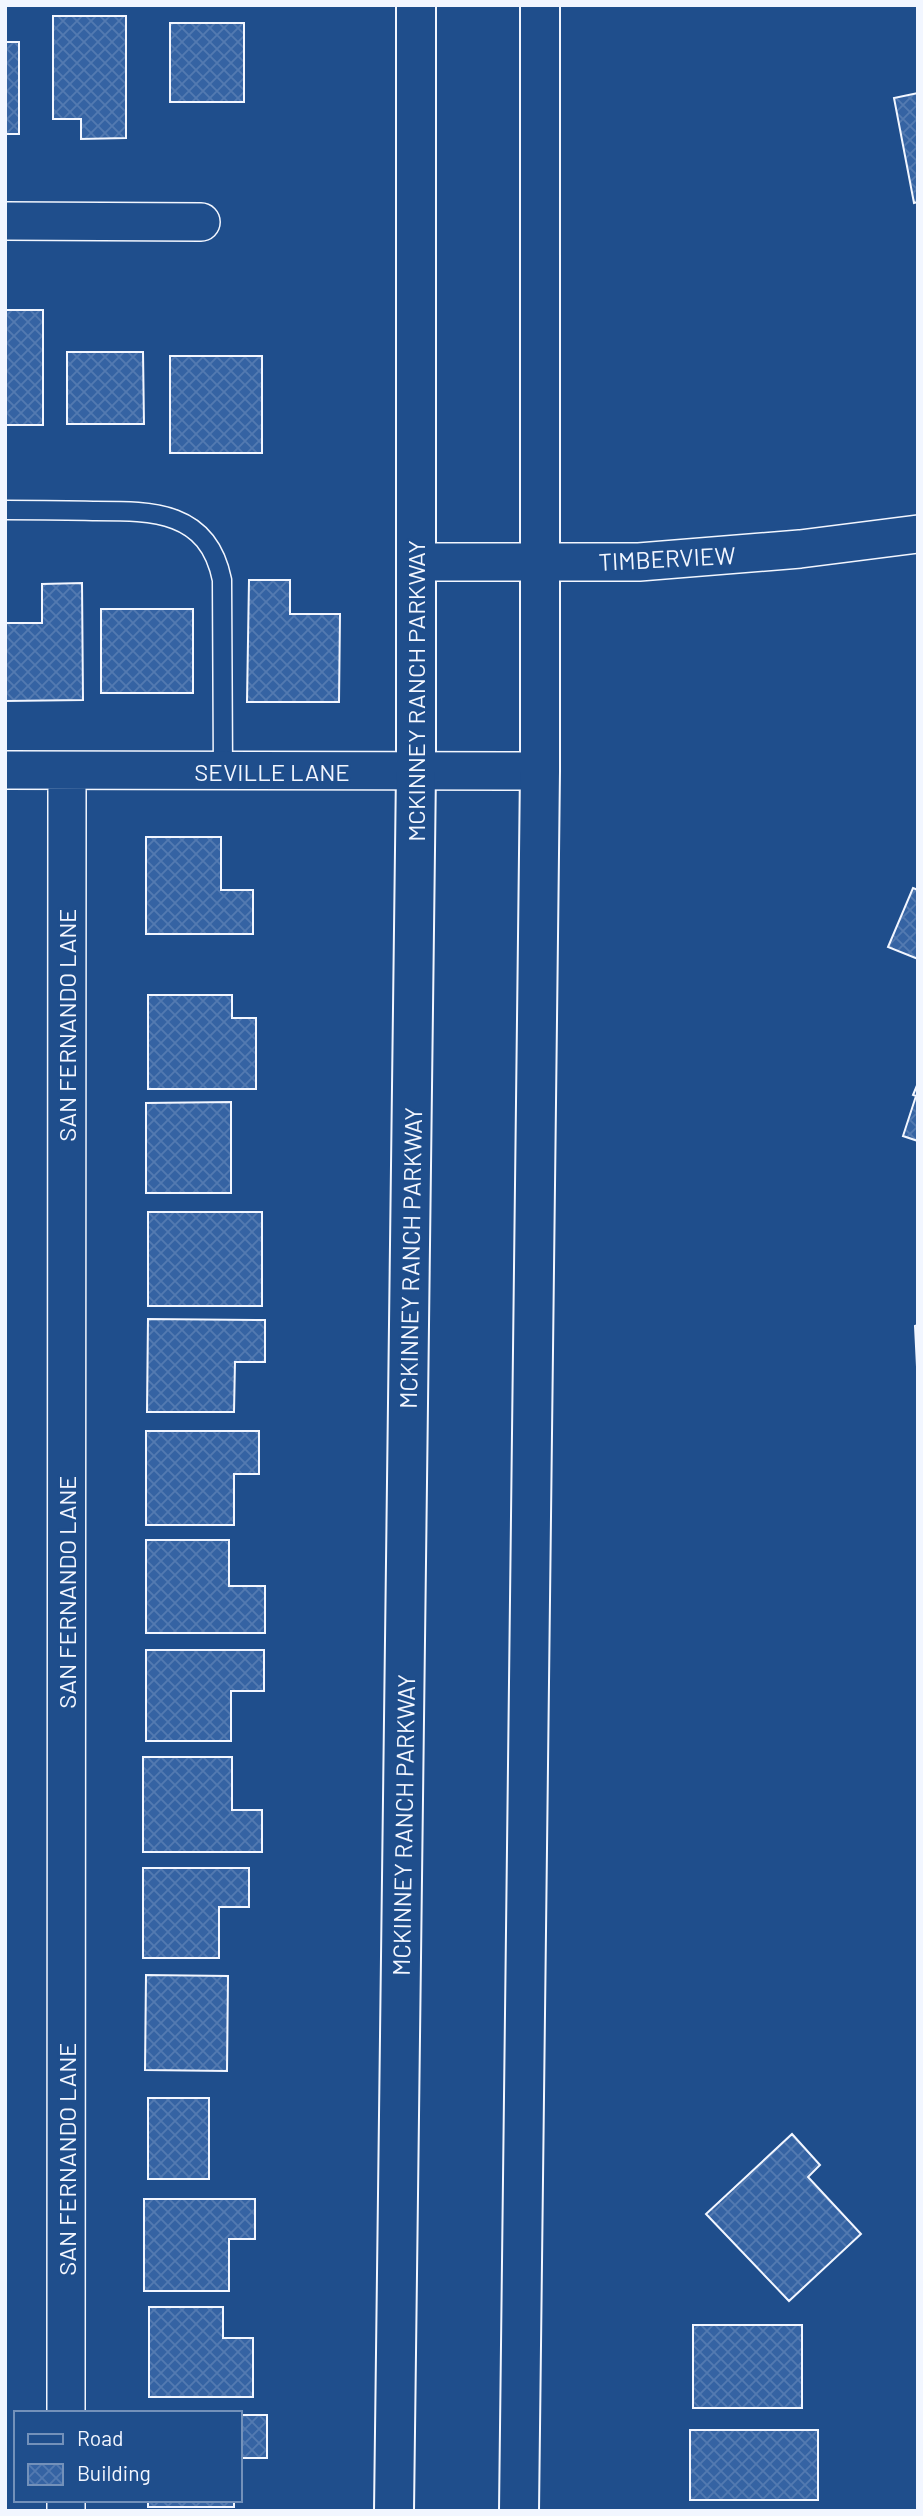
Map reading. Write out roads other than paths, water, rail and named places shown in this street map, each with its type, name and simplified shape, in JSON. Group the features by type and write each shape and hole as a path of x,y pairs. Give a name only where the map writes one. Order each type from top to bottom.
{"main road":[{"name":"MCKINNEY RANCH PARKWAY","path":"394,2511 416,771 416,5"},
{"path":"519,2511 540,771 540,5"}],"street":[{"path":"5,221 201,222"},
{"name":"TIMBERVIEW","path":"416,562 678,560 800,549 918,534"},
{"name":"SEVILLE LANE","path":"5,770 540,771"},
{"name":"SAN FERNANDO LANE","path":"66,2411 67,771"}],"lane":[{"path":"5,510 136,511 160,514 191,528 204,539 214,551 222,580 223,771"}]}
